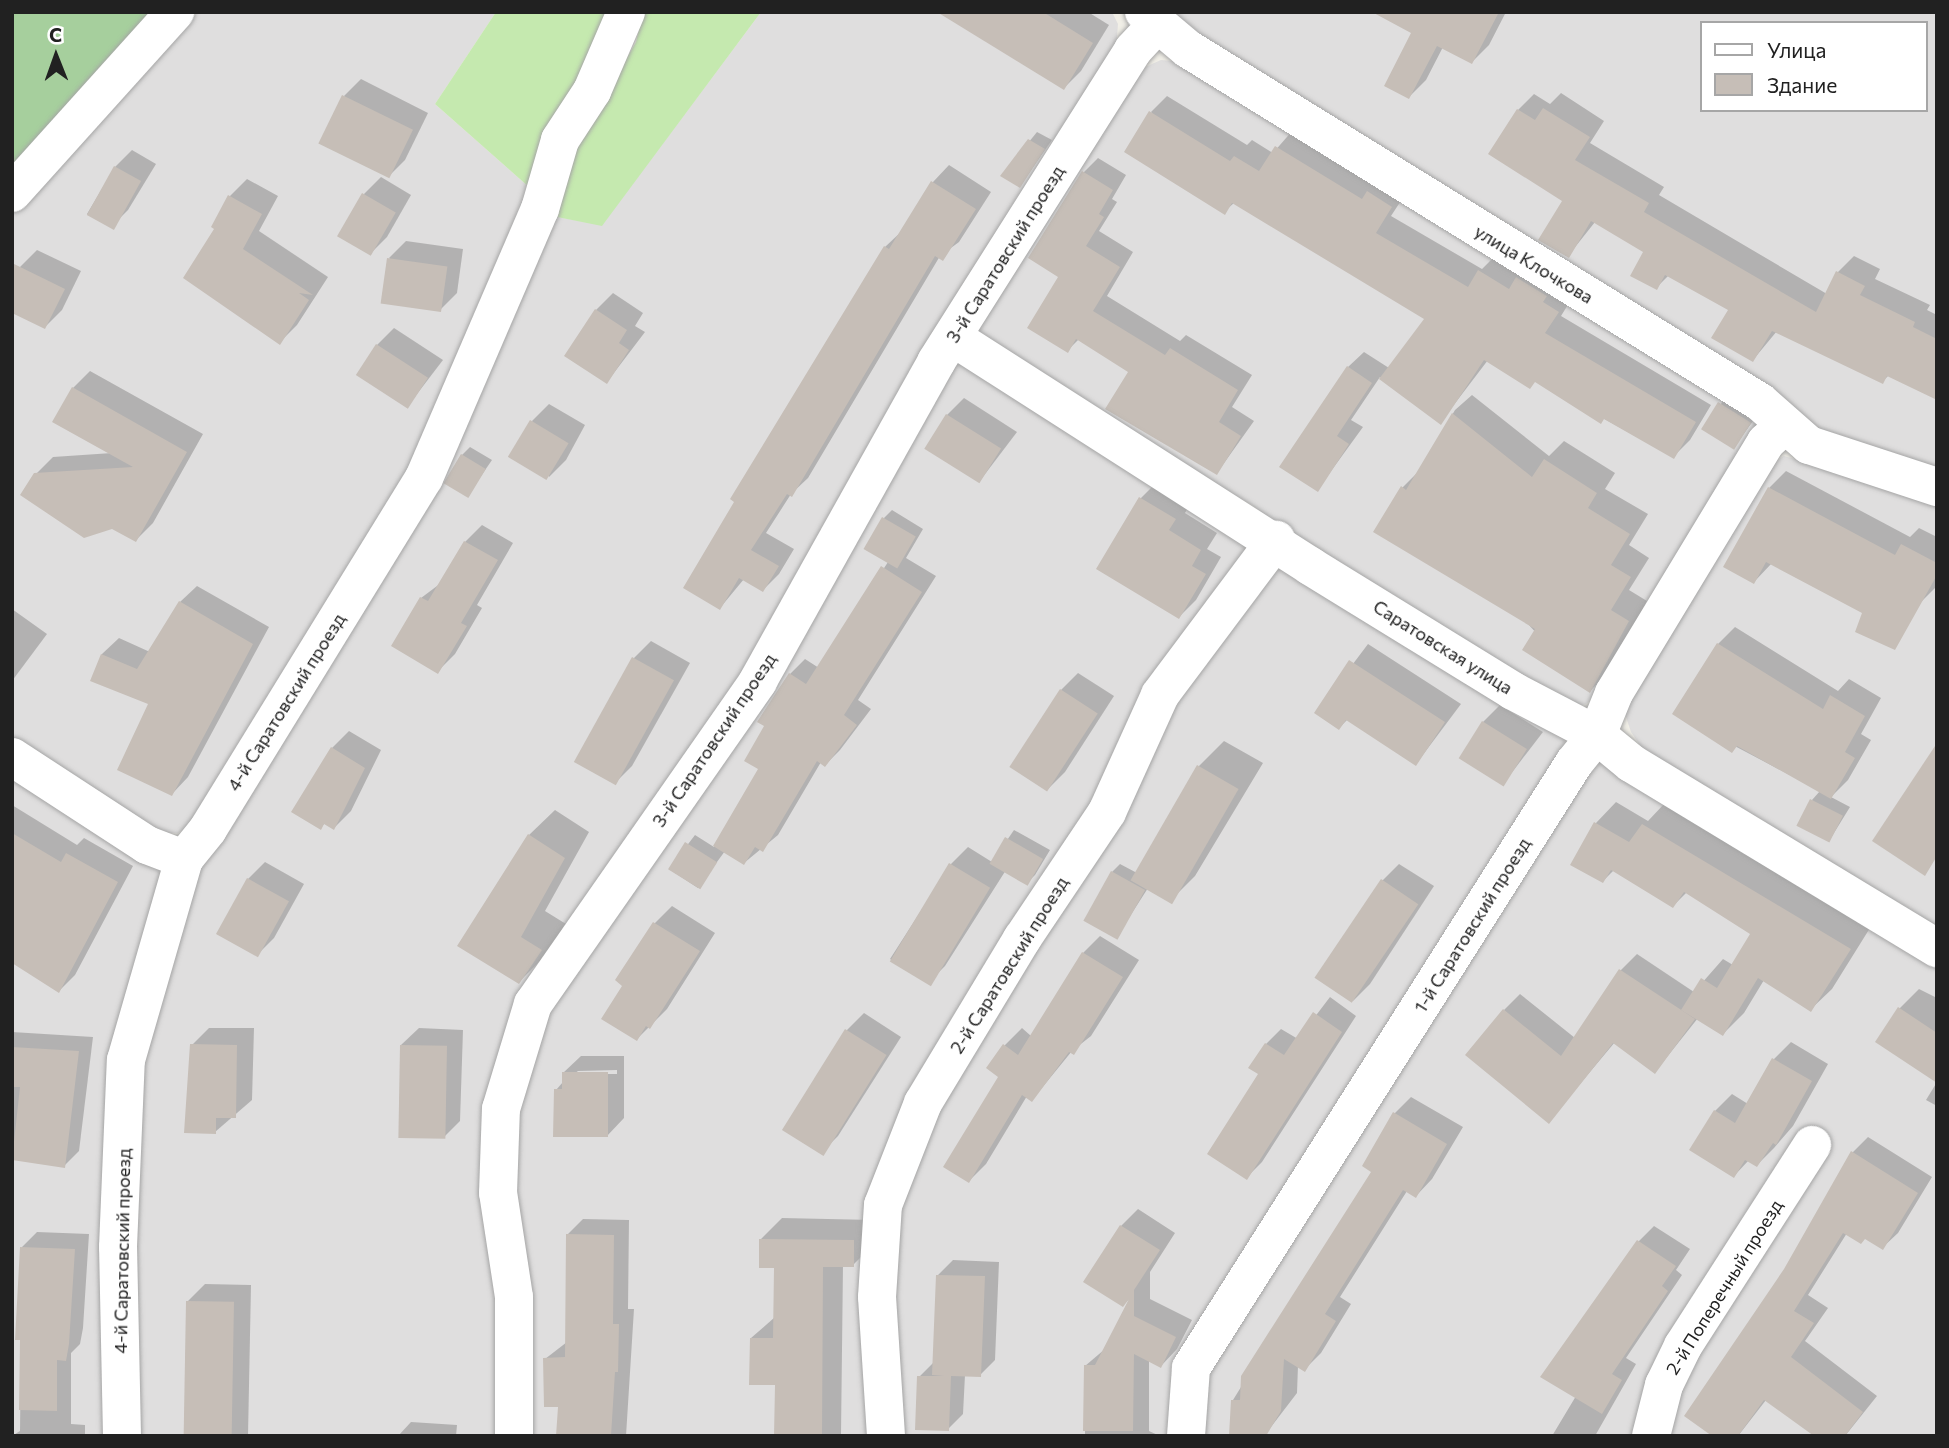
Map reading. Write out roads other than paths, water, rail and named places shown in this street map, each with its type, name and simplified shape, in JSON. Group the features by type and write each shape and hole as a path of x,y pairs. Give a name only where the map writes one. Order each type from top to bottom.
{"street":[{"path":"12,193 174,12"},
{"name":"4-й Саратовский проезд","path":"122,1436 118,1247 126,1060 184,859 208,830 424,478 540,209 560,140 592,91 626,12"},
{"name":"3-й Саратовский проезд","path":"514,1436 514,1297 498,1193 501,1109 533,1004 758,681 857,499 1150,19"},
{"name":"улица Клочкова","path":"1150,19 1188,50 1760,402 1809,445 1937,487"},
{"name":"Саратовская улица","path":"954,338 1513,691 1597,735 1631,763 1937,948"},
{"name":"1-й Саратовский проезд","path":"1186,1436 1191,1368 1574,763 1597,735 1614,693 1766,442 1785,425"},
{"name":"2-й Саратовский проезд","path":"886,1436 877,1297 883,1205 923,1103 1022,940 1107,812 1160,695 1276,540"},
{"path":"12,757 147,845 184,859"},
{"name":"2-й Поперечный проезд","path":"1651,1436 1664,1385 1683,1346 1812,1145"}]}
